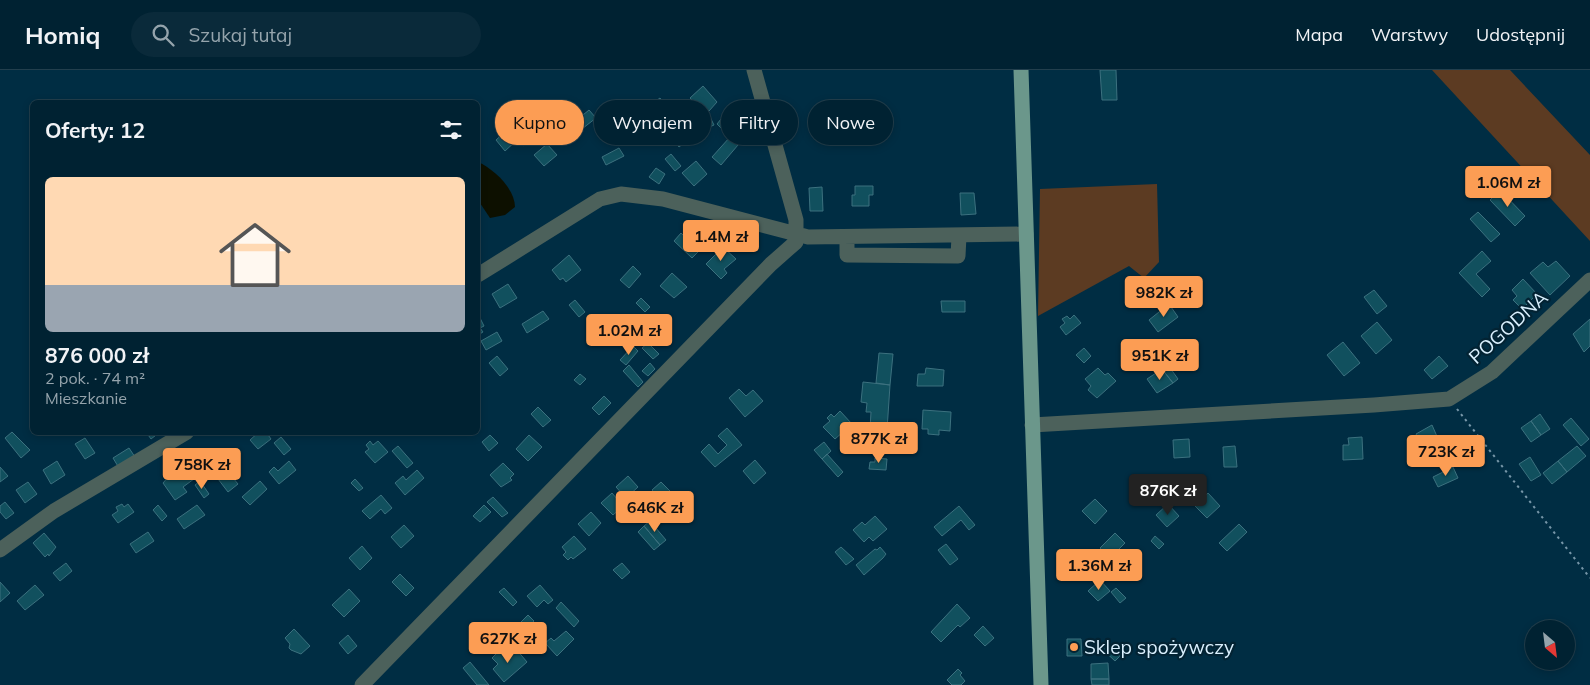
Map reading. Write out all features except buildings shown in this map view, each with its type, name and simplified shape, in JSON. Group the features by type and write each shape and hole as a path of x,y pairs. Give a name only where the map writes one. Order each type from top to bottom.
{"main road":[{"path":"1021,70 1041,685"}],"street":[{"path":"362,685 765,271 791,247 796,236 796,220 754,70"},
{"path":"480,274 600,199 621,194 663,199 796,236 847,238 1026,234"},
{"name":"POGODNA","path":"1449,399 1492,372 1590,280"},
{"path":"1032,425 1374,406 1449,399"},
{"path":"0,550 69,502 182,435"}],"path":[{"path":"1449,399 1590,578"}],"shaded area":[{"path":"1432,70 1510,70 1590,155 1590,241"},
{"path":"480,163 491,169 502,180 508,187 514,200 515,207 505,215 490,218 480,203"},
{"path":"1157,184 1159,262 1144,278 1129,266 1038,316 1040,189"}],"place":[{"name":"Sklep spożywczy","path":"1074,647"}]}
